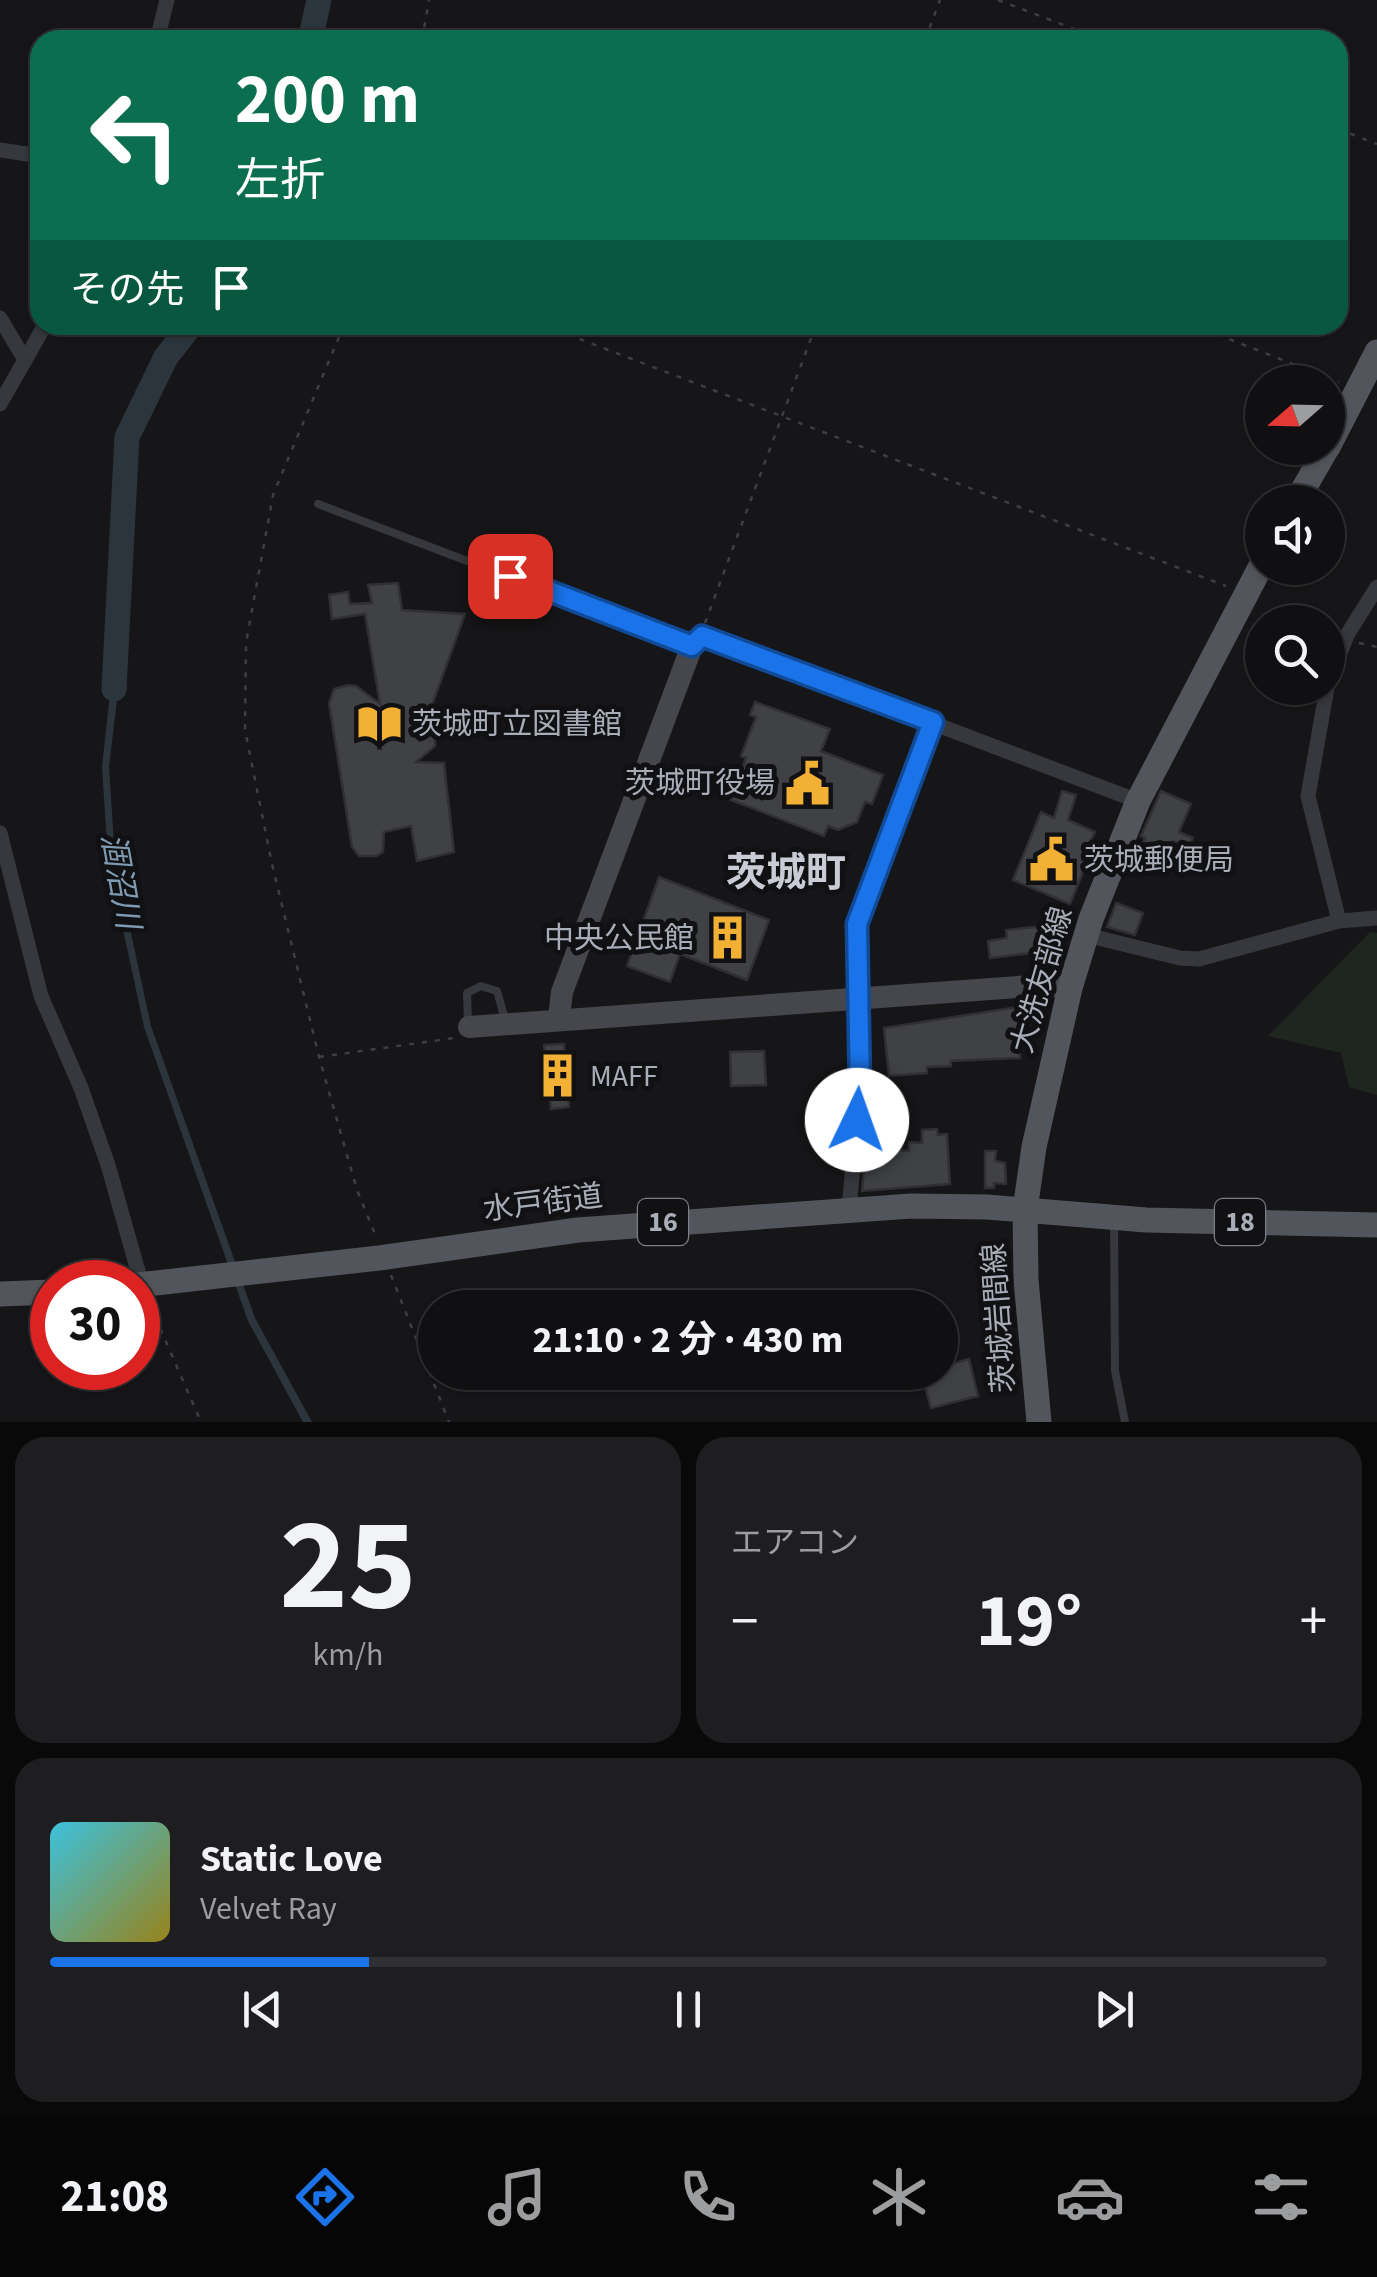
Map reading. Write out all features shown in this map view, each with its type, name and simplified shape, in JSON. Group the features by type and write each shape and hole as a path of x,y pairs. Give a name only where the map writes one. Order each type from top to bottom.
{"main road":[{"path":"1345,416 1377,352"},
{"name":"大洗友部線","path":"1025,1210 1034,1147 1086,934 1138,801 1251,585"},
{"name":"水戸街道","path":"160,1283 382,1258 578,1230 935,1205 1114,1218 1377,1225"},
{"name":"茨城岩間線","path":"1025,1210 1026,1280 1038,1422"},
{"path":"0,1294 30,1293"}],"street":[{"path":"160,30 168,0"},
{"path":"0,150 30,154"},
{"path":"0,318 25,360"},
{"path":"0,404 39,335"},
{"path":"1345,640 1377,586"},
{"path":"559,1018 562,992 697,641 933,722 1138,801"},
{"path":"1324,705 1308,796 1339,921"},
{"path":"0,833 2,858 41,996 94,1124 139,1260"},
{"path":"1086,934 1199,959 1339,921 1377,918"},
{"path":"468,1027 1045,985 1070,988"},
{"path":"849,1210 860,1090 858,999"}],"lane":[{"path":"318,504 697,641"},
{"path":"858,999 857,924 933,722"},
{"path":"468,1027 468,993 481,986 497,991 506,1023"},
{"path":"1114,1218 1115,1371 1125,1422"}],"path":[{"path":"424,30 429,0"},
{"path":"929,30 940,0"},
{"path":"998,0 1077,30"},
{"path":"1348,133 1377,144"},
{"path":"340,335 273,495 246,644 245,730 272,864 319,1057 357,1190 449,1422"},
{"path":"568,335 1246,594"},
{"path":"697,641 812,335"},
{"path":"1218,335 1359,392"},
{"path":"1345,640 1377,647"},
{"path":"319,1057 455,1038 453,1028 468,1027"},
{"path":"160,1317 202,1422"}],"shaded area":[{"path":"114,656 122,657 109,767 115,859 151,1026 255,1318 312,1422 303,1422 248,1321 144,1027 108,859 102,767"},
{"path":"1370,932 1377,933 1377,1095 1349,1087 1341,1053 1268,1036"}],"building":[{"name":"茨城町立図書館","path":"398,583 402,610 465,614 427,719 435,746 416,762 444,763 454,852 417,861 411,826 384,832 383,852 376,856 359,856 352,847 329,703 334,689 348,685 356,686 380,704 365,614 332,619 329,595 348,592 350,604 372,603 368,585"},
{"name":"茨城町役場","path":"755,702 830,729 821,751 883,775 872,804 865,802 857,822 838,830 828,826 824,836 731,800 746,758 741,756 756,717 750,715"},
{"path":"1062,791 1076,795 1068,820 1095,832 1082,860 1087,862 1070,904 1013,880 1041,812 1054,818"},
{"path":"1161,791 1191,804 1179,832 1193,838 1188,849 1173,841 1162,866 1138,854 1145,838 1141,836"},
{"path":"659,877 769,920 747,980 680,954 670,982 627,966"},
{"path":"1116,903 1143,913 1135,935 1107,927"},
{"path":"1043,926 1046,951 990,958 988,941 1007,938 1006,930"},
{"path":"1018,1007 1020,1058 951,1061 951,1066 927,1067 927,1073 889,1076 884,1028"},
{"name":"MAFF","path":"564,1044 569,1107 551,1109 544,1045"},
{"path":"764,1051 766,1085 731,1086 730,1052"},
{"path":"937,1129 938,1135 947,1134 950,1184 862,1191 866,1148 909,1151 909,1142 922,1143 922,1130"},
{"path":"985,1151 996,1151 995,1161 1005,1163 1006,1184 994,1183 994,1188 985,1188"},
{"path":"969,1359 978,1396 931,1408 926,1390 958,1390 958,1362"}],"waterway":[{"name":"涸沼川","path":"312,30 319,0"},
{"name":"涸沼川","path":"114,689 127,437 166,357 183,335"}],"place":[{"name":"茨城町立図書館","path":"379,724"},
{"name":"茨城町役場","path":"808,783"},
{"name":"茨城郵便局","path":"1051,860"},
{"name":"中央公民館","path":"727,938"},
{"name":"MAFF","path":"557,1076"}],"district":[{"name":"茨城町","path":"786,873"}],"route":[{"path":"510,576 692,646 702,636 933,722 857,924 857,1120"}]}
